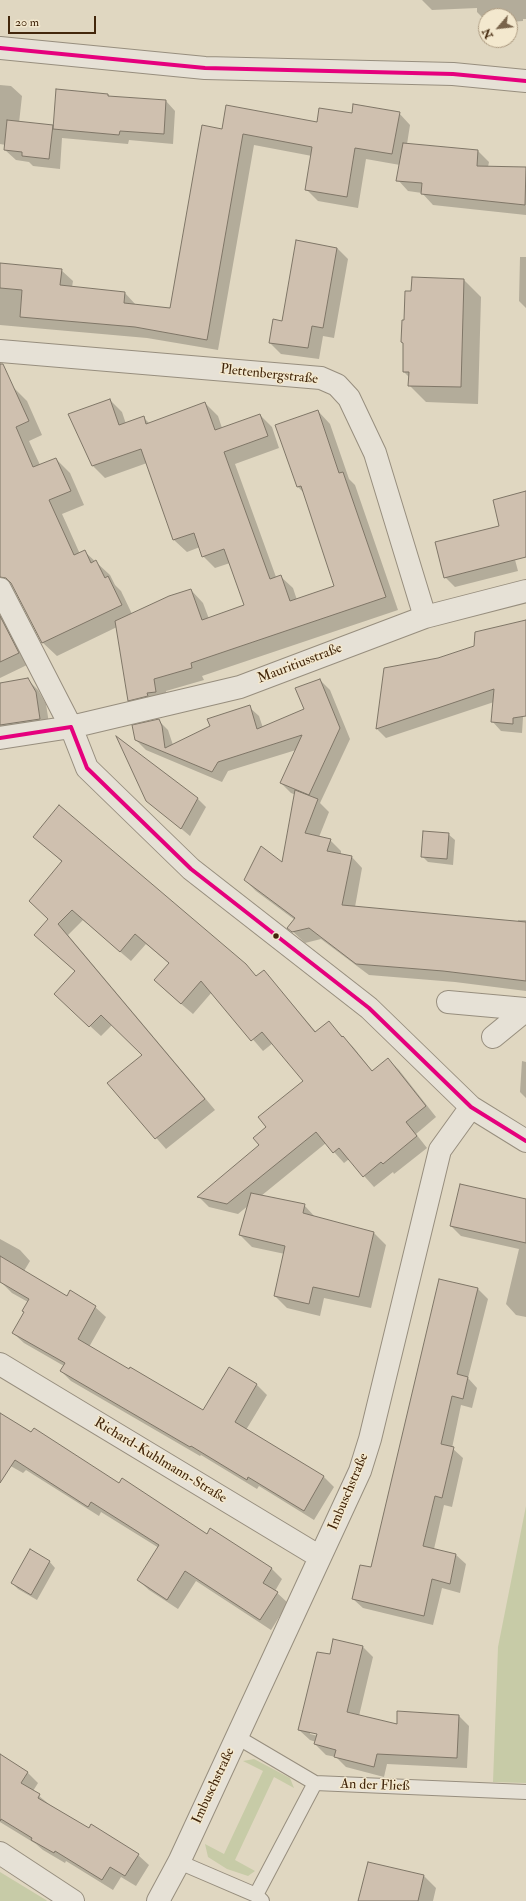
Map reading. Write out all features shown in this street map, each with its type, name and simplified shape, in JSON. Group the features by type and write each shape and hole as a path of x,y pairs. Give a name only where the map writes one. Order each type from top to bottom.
{"street":[{"path":"0,48 205,68 453,74 526,81"},
{"name":"Plettenbergstraße","path":"0,351 321,378 337,385 349,398 375,454 425,617"},
{"path":"0,589 71,727 87,768 191,870 369,1008 471,1107 526,1141"},
{"name":"Mauritiusstraße","path":"0,738 71,727 240,687 425,617 526,591"},
{"path":"448,1002 526,1009"},
{"path":"493,1037 526,1009"},
{"name":"Imbuschstraße","path":"158,1901 179,1862 360,1472 370,1439 440,1150 471,1107"},
{"name":"Richard-Kuhlmann-Straße","path":"0,1364 320,1557"},
{"path":"0,1853 73,1901"}],"lane":[{"name":"An der Fließ","path":"237,1736 315,1783 526,1792"},
{"path":"179,1862 259,1898 315,1783"}],"green space":[{"path":"526,1506 526,1783 493,1782 498,1647"},
{"path":"254,1759 290,1778 294,1788 274,1777 235,1860 255,1871 248,1876 227,1869 208,1857 205,1844 224,1854 263,1771 243,1761"},
{"path":"0,1872 46,1900 47,1901 0,1901"}],"building":[{"path":"56,89 108,94 108,96 166,100 164,134 120,131 119,135 53,129"},
{"path":"353,104 400,112 392,154 355,148 347,197 305,190 312,147 243,134 207,340 135,327 20,317 22,290 0,288 0,263 62,269 60,285 125,292 124,303 170,308 202,125 222,129 226,105 317,122 319,108 352,113"},
{"path":"7,120 53,125 49,159 22,156 22,152 4,150"},
{"path":"403,143 478,150 477,166 526,167 525,205 421,194 422,183 396,181"},
{"path":"296,240 337,248 323,328 312,326 308,348 269,343 273,319 282,321"},
{"path":"412,277 464,279 461,387 408,386 409,372 403,372 403,343 401,342 402,320 404,320 405,291 411,291"},
{"path":"0,364 3,364 29,421 16,427 33,467 56,458 71,491 49,500 74,555 85,550 91,563 96,560 105,578 108,576 122,605 42,643 11,583 6,578 0,577"},
{"path":"110,399 119,425 144,416 146,424 205,402 215,430 260,414 268,436 224,452 270,579 281,575 290,601 334,586 301,486 297,487 275,425 318,410 339,473 343,472 386,597 191,663 192,668 154,679 156,692 147,693 148,696 128,701 115,621 169,596 191,589 202,620 244,605 224,549 202,557 194,533 173,540 141,449 92,466 68,414"},
{"path":"526,491 526,557 444,578 435,542 499,526 493,500"},
{"path":"0,616 19,653 0,662"},
{"path":"526,620 526,716 513,718 513,724 491,722 494,689 376,729 384,668 438,658 474,646 475,632"},
{"path":"28,678 36,692 40,719 0,725 0,683"},
{"path":"320,679 340,728 309,795 280,783 302,735 218,762 212,772 135,740 132,725 159,719 162,726 165,748 210,726 207,719 250,705 257,729 304,709 295,688"},
{"path":"116,736 198,798 181,829 146,801"},
{"path":"295,790 318,799 305,833 331,839 327,851 352,856 342,905 526,922 526,981 443,971 356,964 309,928 292,932 287,928 295,918 244,880 261,846 282,862"},
{"path":"59,805 246,964 256,976 264,970 315,1032 329,1021 372,1071 388,1058 426,1106 406,1122 417,1136 383,1164 381,1162 363,1177 339,1148 333,1153 316,1132 227,1204 197,1197 259,1145 253,1138 266,1127 258,1117 303,1081 262,1032 251,1041 201,981 181,1004 154,980 169,963 135,934 120,952 72,910 58,924 205,1099 155,1139 107,1083 142,1055 101,1015 89,1027 54,994 75,971 34,935 48,919 29,901 62,861 33,837"},
{"path":"423,831 449,833 447,859 421,857"},
{"path":"460,1184 526,1199 526,1243 450,1226"},
{"path":"251,1193 305,1204 303,1213 374,1232 359,1297 313,1287 309,1304 274,1296 285,1246 239,1235"},
{"path":"0,1256 67,1296 70,1290 96,1306 78,1339 129,1369 130,1367 203,1410 229,1367 257,1384 235,1422 324,1476 304,1511 248,1477 247,1480 60,1371 65,1363 12,1333 24,1312 22,1311 29,1299 0,1282"},
{"path":"439,1279 478,1288 457,1374 468,1377 463,1399 452,1396 441,1444 454,1447 442,1498 435,1496 423,1546 456,1554 450,1584 432,1579 424,1616 352,1599 360,1565 371,1567"},
{"path":"0,1413 31,1432 34,1428 119,1483 122,1478 207,1534 210,1528 272,1568 263,1583 278,1592 260,1620 185,1571 167,1600 137,1580 159,1545 91,1502 88,1507 15,1460 0,1483"},
{"path":"30,1549 50,1561 31,1595 11,1583"},
{"path":"333,1639 363,1646 347,1712 397,1724 397,1711 459,1715 457,1758 377,1754 374,1767 334,1757 336,1750 314,1744 317,1734 298,1730 317,1652 330,1654"},
{"path":"0,1754 28,1772 21,1783 40,1794 38,1798 89,1828 91,1824 139,1854 125,1876 110,1867 102,1880 55,1851 54,1853 31,1840 32,1838 1,1819 0,1821"},
{"path":"368,1862 424,1875 418,1901 358,1901"}],"transit line":[{"path":"0,48 205,68 453,74 526,81"},
{"path":"71,727 87,768 191,869 369,1008 471,1107 526,1141"},
{"path":"0,738 71,727"}]}
